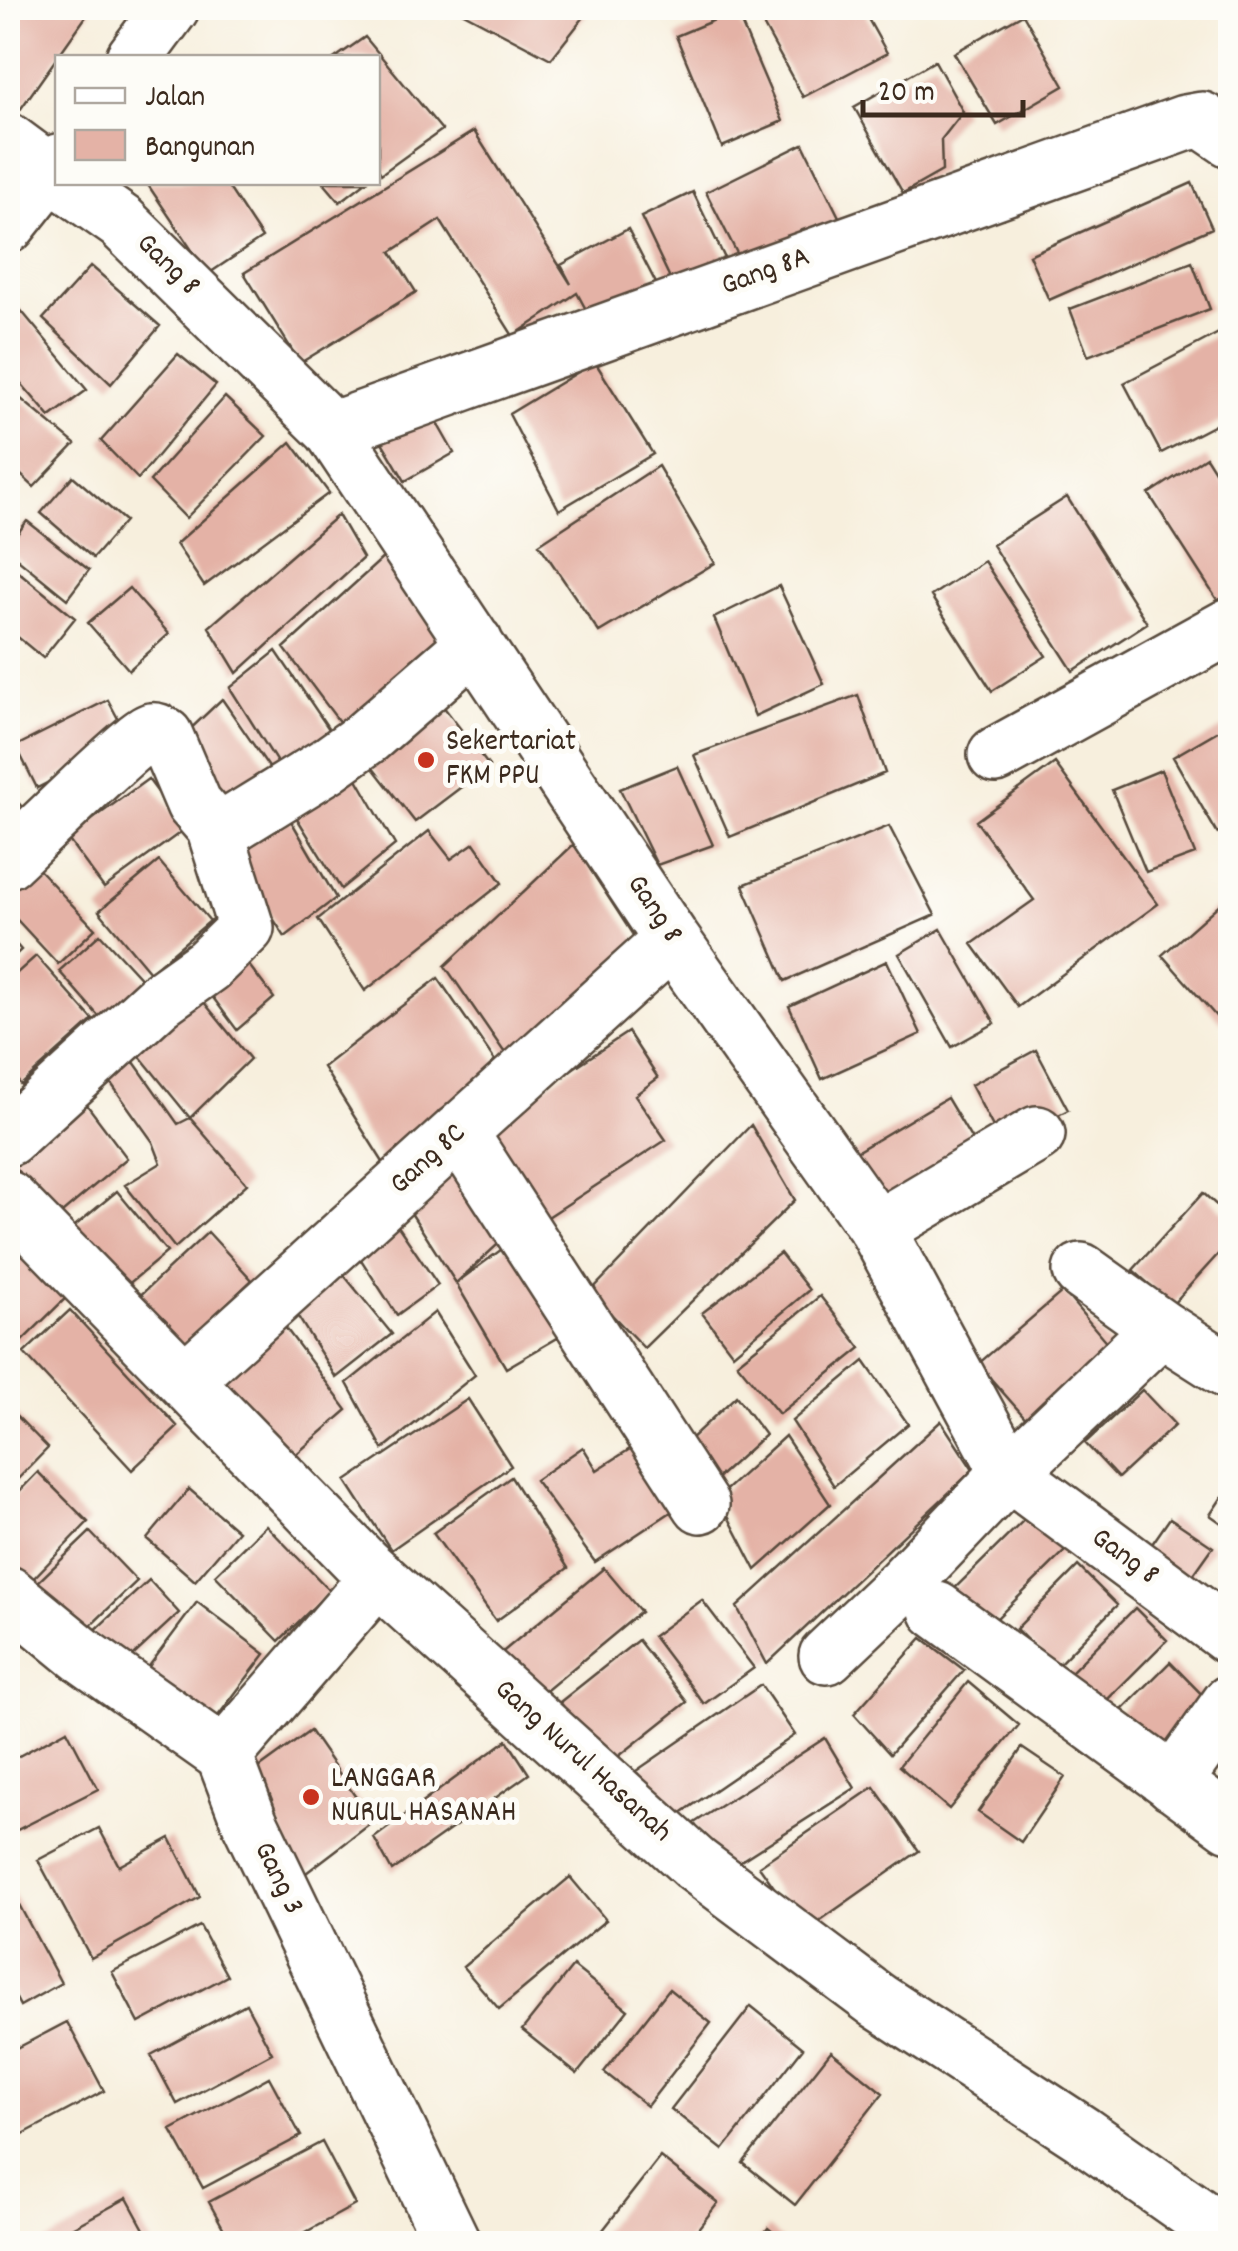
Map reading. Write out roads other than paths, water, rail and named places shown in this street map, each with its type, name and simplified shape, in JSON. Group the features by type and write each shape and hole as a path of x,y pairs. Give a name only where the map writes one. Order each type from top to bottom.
{"street":[{"path":"136,55 171,8"},
{"name":"Gang 8A","path":"332,430 1185,123 1216,129"},
{"path":"8,225 47,167"},
{"name":"Gang 8","path":"71,185 121,222 332,430 672,940 877,1229 1009,1473 1230,1636"},
{"path":"996,755 1230,626"},
{"path":"214,827 230,825 328,765 367,737 474,643"},
{"path":"8,860 117,757 154,730 165,736 194,804 214,827 246,928 208,965 159,1000 8,1138"},
{"name":"Gang 8C","path":"185,1380 672,940"},
{"path":"459,1132 700,1505"},
{"path":"877,1229 1037,1134"},
{"name":"Gang Nurul Hasanah","path":"8,1199 378,1577 695,1864 878,2001 1082,2134 1230,2238"},
{"path":"1081,1271 1230,1372"},
{"path":"827,1656 903,1584 1009,1473 1161,1328"},
{"path":"8,1594 81,1654 224,1755 378,1577"},
{"path":"937,1610 1230,1824"},
{"path":"1173,1784 1230,1704"},
{"name":"Gang 3","path":"224,1755 250,1823 453,2244"}],"place":[{"name":"Sekertariat FKM PPU","path":"426,760"},
{"name":"LANGGAR NURUL HASANAH","path":"311,1797"}]}
